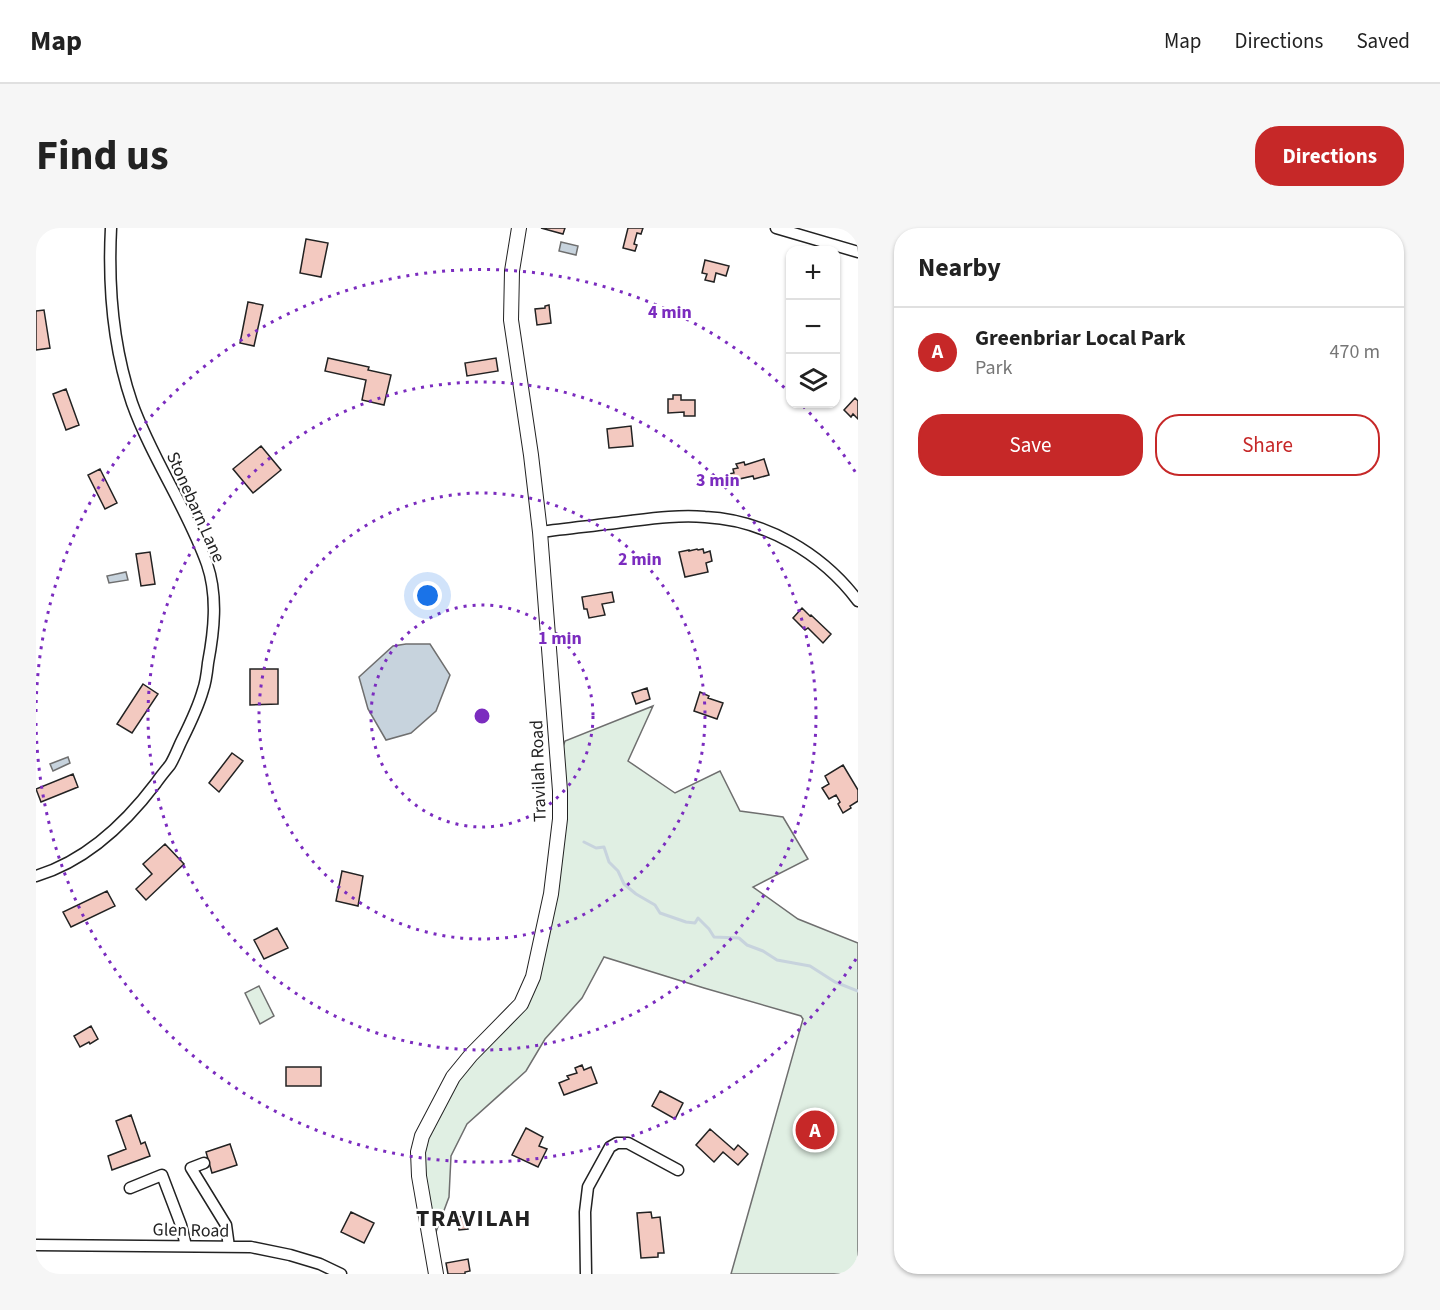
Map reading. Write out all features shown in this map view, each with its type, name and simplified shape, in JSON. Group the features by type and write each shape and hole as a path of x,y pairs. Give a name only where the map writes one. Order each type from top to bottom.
{"main road":[{"name":"Travilah Road","path":"436,1274 419,1176 418,1152 422,1136 453,1077 471,1055 521,1004 533,977 551,894 560,819 560,791 540,532 512,320 512,271 519,228"}],"street":[{"name":"Stonebarn Lane","path":"36,876 70,862 98,845 138,807 171,763 195,713 204,687 213,633 212,587 207,565 143,431 121,365 115,336 109,262 111,228"},
{"path":"776,228 858,252"},
{"path":"540,532 683,516 728,519 783,538 809,554 842,581 858,601"},
{"path":"586,1274 585,1212 588,1187 610,1147 617,1143 628,1143 678,1170"},
{"path":"204,1163 191,1168 226,1225 229,1247"},
{"path":"130,1188 162,1175 182,1225 186,1246"},
{"name":"Glen Road","path":"36,1245 251,1247 320,1264 341,1274"}],"green space":[{"path":"653,706 628,761 675,793 720,771 740,811 783,817 808,859 753,887 798,919 858,943 858,1274 731,1274 803,1019 801,1016 604,957 582,998 545,1039 526,1071 467,1124 451,1156 449,1197 430,1248 418,1152 453,1077 521,1004 551,894 558,761 565,741"},
{"path":"259,986 274,1016 260,1024 245,993"}],"shaded area":[{"path":"561,242 578,246 576,255 559,251"},
{"path":"126,572 128,580 109,583 107,576"},
{"path":"430,644 450,675 436,711 411,733 386,740 368,709 359,677 393,646"},
{"path":"68,757 70,763 53,771 50,764"}],"building":[{"path":"541,228 565,228 563,234"},
{"path":"628,228 643,228 641,234 637,233 635,251 623,248"},
{"path":"306,239 328,243 321,277 300,273"},
{"path":"705,260 729,266 726,276 716,273 714,282 705,280 707,274 702,273"},
{"path":"248,302 263,305 254,346 240,343"},
{"path":"549,305 551,323 537,325 535,309"},
{"path":"44,310 50,348 36,350 36,311"},
{"path":"328,358 369,367 368,370 391,375 384,405 362,400 366,380 325,371"},
{"path":"496,358 498,371 467,376 465,363"},
{"path":"66,389 79,425 66,430 53,394"},
{"path":"673,395 681,395 681,400 695,400 695,416 684,416 684,412 668,413 668,399 673,399"},
{"path":"855,398 858,401 858,419 853,414 851,417 844,410"},
{"path":"631,426 633,446 609,448 607,429"},
{"path":"261,446 281,470 253,493 233,469"},
{"path":"764,459 769,475 730,481 728,474 734,473 733,469 738,468 736,464 744,462 745,465"},
{"path":"100,469 117,503 105,509 88,475"},
{"path":"703,549 704,553 710,551 712,561 706,563 708,572 685,577 679,552"},
{"path":"150,552 155,584 141,586 136,554"},
{"path":"612,592 614,602 602,604 605,615 589,618 587,609 584,609 582,597"},
{"path":"802,608 831,634 823,643 808,628 805,630 793,618"},
{"path":"250,669 278,669 278,704 250,705"},
{"path":"143,684 158,694 132,733 117,724"},
{"path":"647,688 650,699 636,704 632,693"},
{"path":"700,692 709,696 708,698 723,703 717,719 694,711"},
{"path":"232,753 243,761 219,792 209,783"},
{"path":"843,765 858,790 858,801 843,813 836,795 829,799 822,788 829,784 825,776"},
{"path":"73,774 78,787 41,802 36,789"},
{"path":"165,844 184,864 146,900 136,889 152,874 143,864"},
{"path":"342,871 363,876 358,906 336,901"},
{"path":"107,891 115,906 71,927 63,912"},
{"path":"277,928 288,948 264,959 254,940"},
{"path":"91,1026 98,1039 80,1047 74,1036"},
{"path":"582,1065 584,1070 591,1067 597,1083 564,1095 559,1083 569,1079 567,1076 577,1073 575,1068"},
{"path":"286,1067 321,1067 321,1086 286,1086"},
{"path":"660,1091 683,1103 675,1119 652,1106"},
{"path":"131,1115 141,1144 145,1142 150,1156 112,1170 108,1156 126,1149 116,1121"},
{"path":"526,1128 543,1137 539,1146 547,1149 538,1167 512,1155"},
{"path":"710,1129 734,1150 738,1145 748,1154 738,1165 723,1152 714,1162 696,1145"},
{"path":"230,1144 237,1165 212,1173 206,1152"},
{"path":"351,1212 374,1223 364,1243 341,1232"},
{"path":"651,1212 652,1218 660,1217 664,1253 658,1253 658,1257 641,1258 637,1213"},
{"path":"466,1216 468,1229 459,1230 457,1217"},
{"path":"468,1259 470,1271 465,1274 448,1274 446,1263"}],"waterway":[{"path":"584,842 596,848 604,847 609,862 618,871 624,884 655,905 660,913 686,922 695,923 698,918 714,937 739,938 747,945 777,960 810,966 835,982 858,991"}],"place":[{"name":"Greenbriar Local Park","path":"815,1130"}],"district":[{"name":"TRAVILAH","path":"474,1218"}]}
